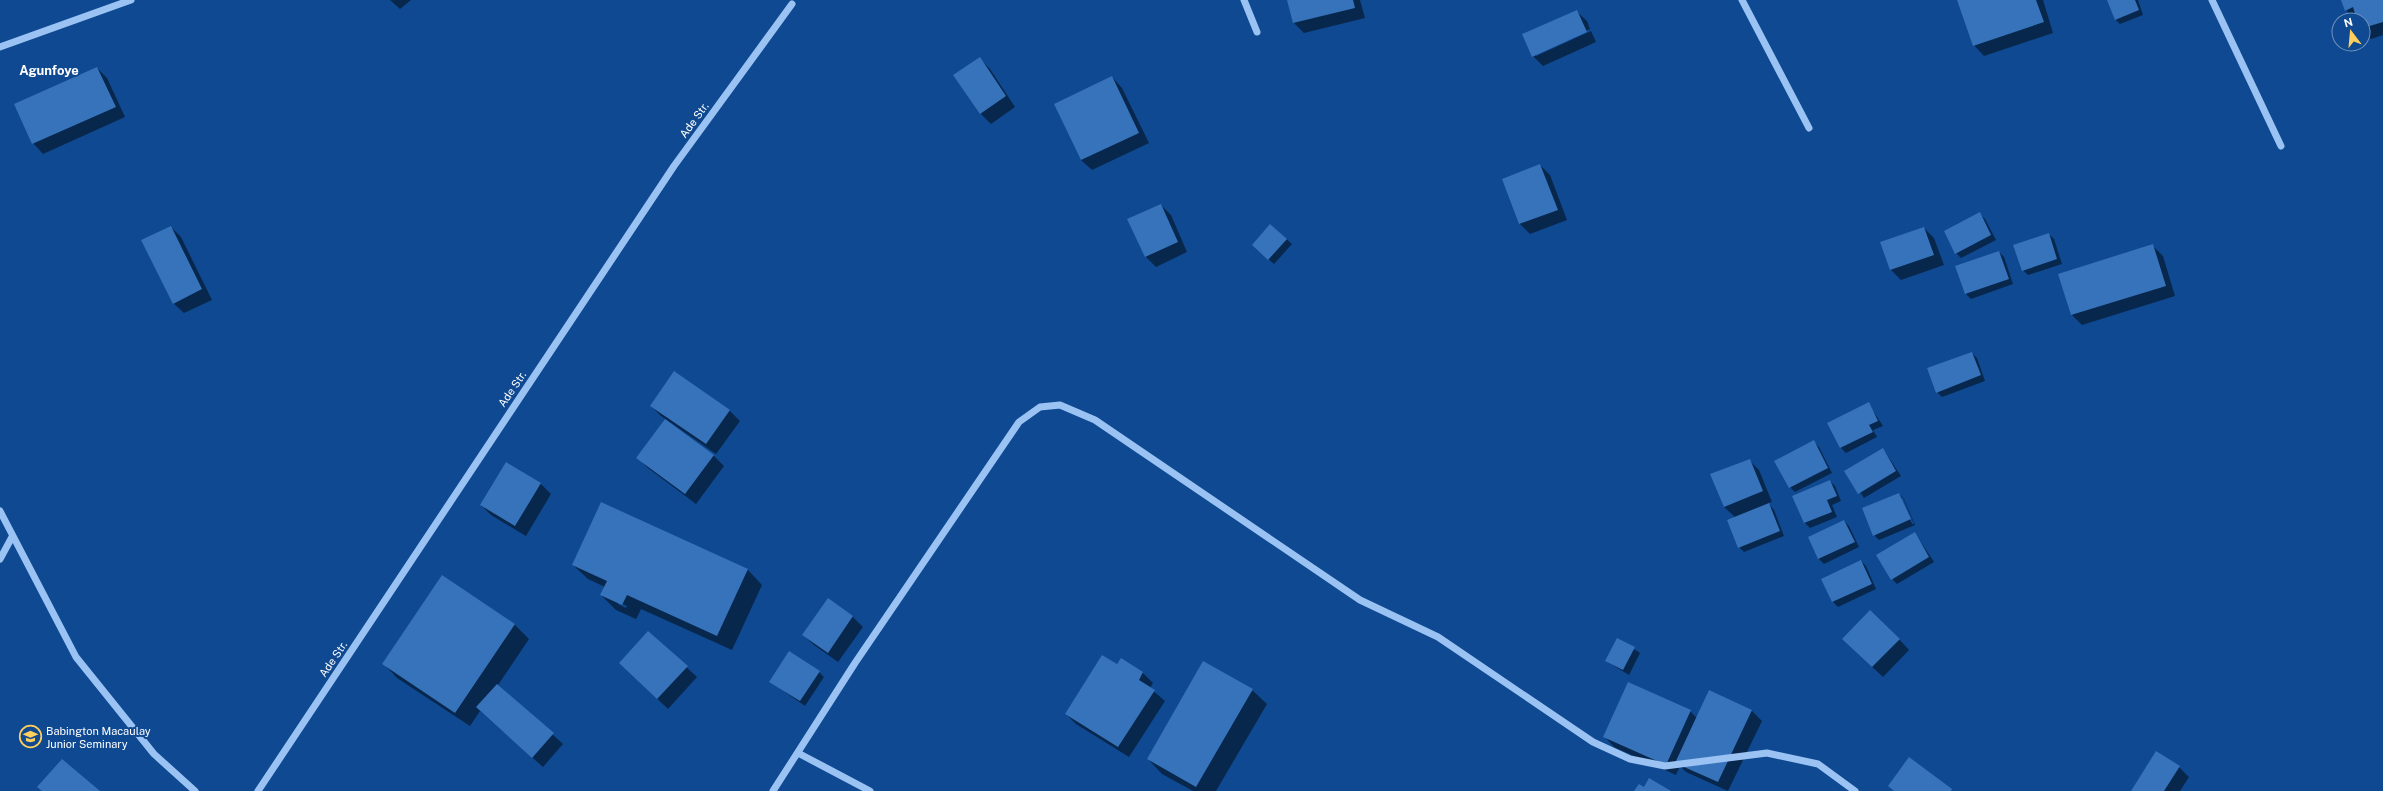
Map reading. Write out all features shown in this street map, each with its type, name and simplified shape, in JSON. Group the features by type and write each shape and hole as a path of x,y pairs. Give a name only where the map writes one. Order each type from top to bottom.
{"street":[{"path":"0,47 131,0"},
{"path":"1244,0 1257,32"},
{"path":"1742,0 1809,128"},
{"path":"2212,0 2281,146"},
{"name":"Ade Str.","path":"258,791 674,166 792,4"},
{"path":"773,791 855,663 1019,422 1040,407 1060,406 1095,420 1360,600 1438,637 1593,742 1630,759 1666,766 1767,753 1818,764 1855,791"},
{"path":"0,511 12,537 76,657 154,754 194,791"},
{"path":"0,559 12,537"},
{"path":"798,753 870,791"}],"building":[{"path":"1287,0 1353,0 1355,8 1293,23"},
{"path":"1957,0 2036,0 2044,22 1973,46"},
{"path":"2107,0 2135,0 2139,10 2115,20"},
{"path":"2341,0 2383,0 2383,22 2371,26 2371,12 2355,12 2353,7 2345,11"},
{"path":"1577,10 1587,32 1532,57 1522,34"},
{"path":"980,57 1006,96 980,114 953,75"},
{"path":"97,67 116,107 32,144 14,104"},
{"path":"1112,76 1139,133 1081,160 1054,104"},
{"path":"1540,164 1558,210 1519,224 1502,179"},
{"path":"1161,204 1178,242 1145,257 1127,219"},
{"path":"1980,212 1991,235 1955,254 1944,231"},
{"path":"1270,224 1287,239 1268,260 1252,245"},
{"path":"171,226 202,289 173,304 141,240"},
{"path":"1924,227 1934,255 1890,270 1880,242"},
{"path":"2049,233 2057,259 2022,271 2013,245"},
{"path":"2153,244 2166,286 2071,315 2058,274"},
{"path":"1999,251 2009,279 1965,294 1955,266"},
{"path":"1972,352 1981,375 1936,393 1927,368"},
{"path":"674,371 730,410 706,444 650,406"},
{"path":"1869,402 1878,421 1869,425 1873,432 1840,448 1827,423"},
{"path":"665,419 714,455 685,494 636,458"},
{"path":"1814,440 1828,468 1789,488 1774,461"},
{"path":"1883,448 1896,471 1858,494 1844,471"},
{"path":"1750,459 1763,491 1724,507 1710,474"},
{"path":"506,462 541,483 515,526 480,505"},
{"path":"1830,480 1837,496 1827,500 1832,512 1804,523 1792,496"},
{"path":"1899,493 1911,519 1873,536 1862,508"},
{"path":"601,502 748,569 717,636 627,595 622,605 600,595 607,581 572,565"},
{"path":"1769,503 1780,531 1738,548 1727,520"},
{"path":"1844,520 1855,542 1818,559 1808,537"},
{"path":"1915,532 1929,557 1891,580 1876,555"},
{"path":"1861,560 1872,584 1832,602 1821,579"},
{"path":"442,575 515,624 455,713 382,664"},
{"path":"828,598 853,616 828,653 802,635"},
{"path":"1870,610 1900,639 1872,667 1842,639"},
{"path":"648,631 688,666 657,699 619,663"},
{"path":"1617,638 1635,647 1623,670 1605,661"},
{"path":"789,651 820,671 800,701 769,682"},
{"path":"1102,655 1117,664 1121,658 1143,672 1139,680 1155,690 1118,747 1065,714"},
{"path":"1203,661 1253,689 1196,787 1147,759"},
{"path":"1628,682 1691,710 1666,765 1603,737"},
{"path":"497,684 554,733 532,758 476,707"},
{"path":"1709,690 1752,710 1718,782 1675,763"},
{"path":"2156,751 2180,766 2164,791 2131,791"},
{"path":"1909,757 1952,789 1951,791 1894,791 1888,786"},
{"path":"62,759 100,791 42,791 37,787"},
{"path":"1649,778 1671,791 1634,791 1639,784 1644,787"}],"place":[{"name":"Babington Macaulay Junior Seminary","path":"30,737"}],"district":[{"name":"Agunfoye","path":"49,70"}]}
